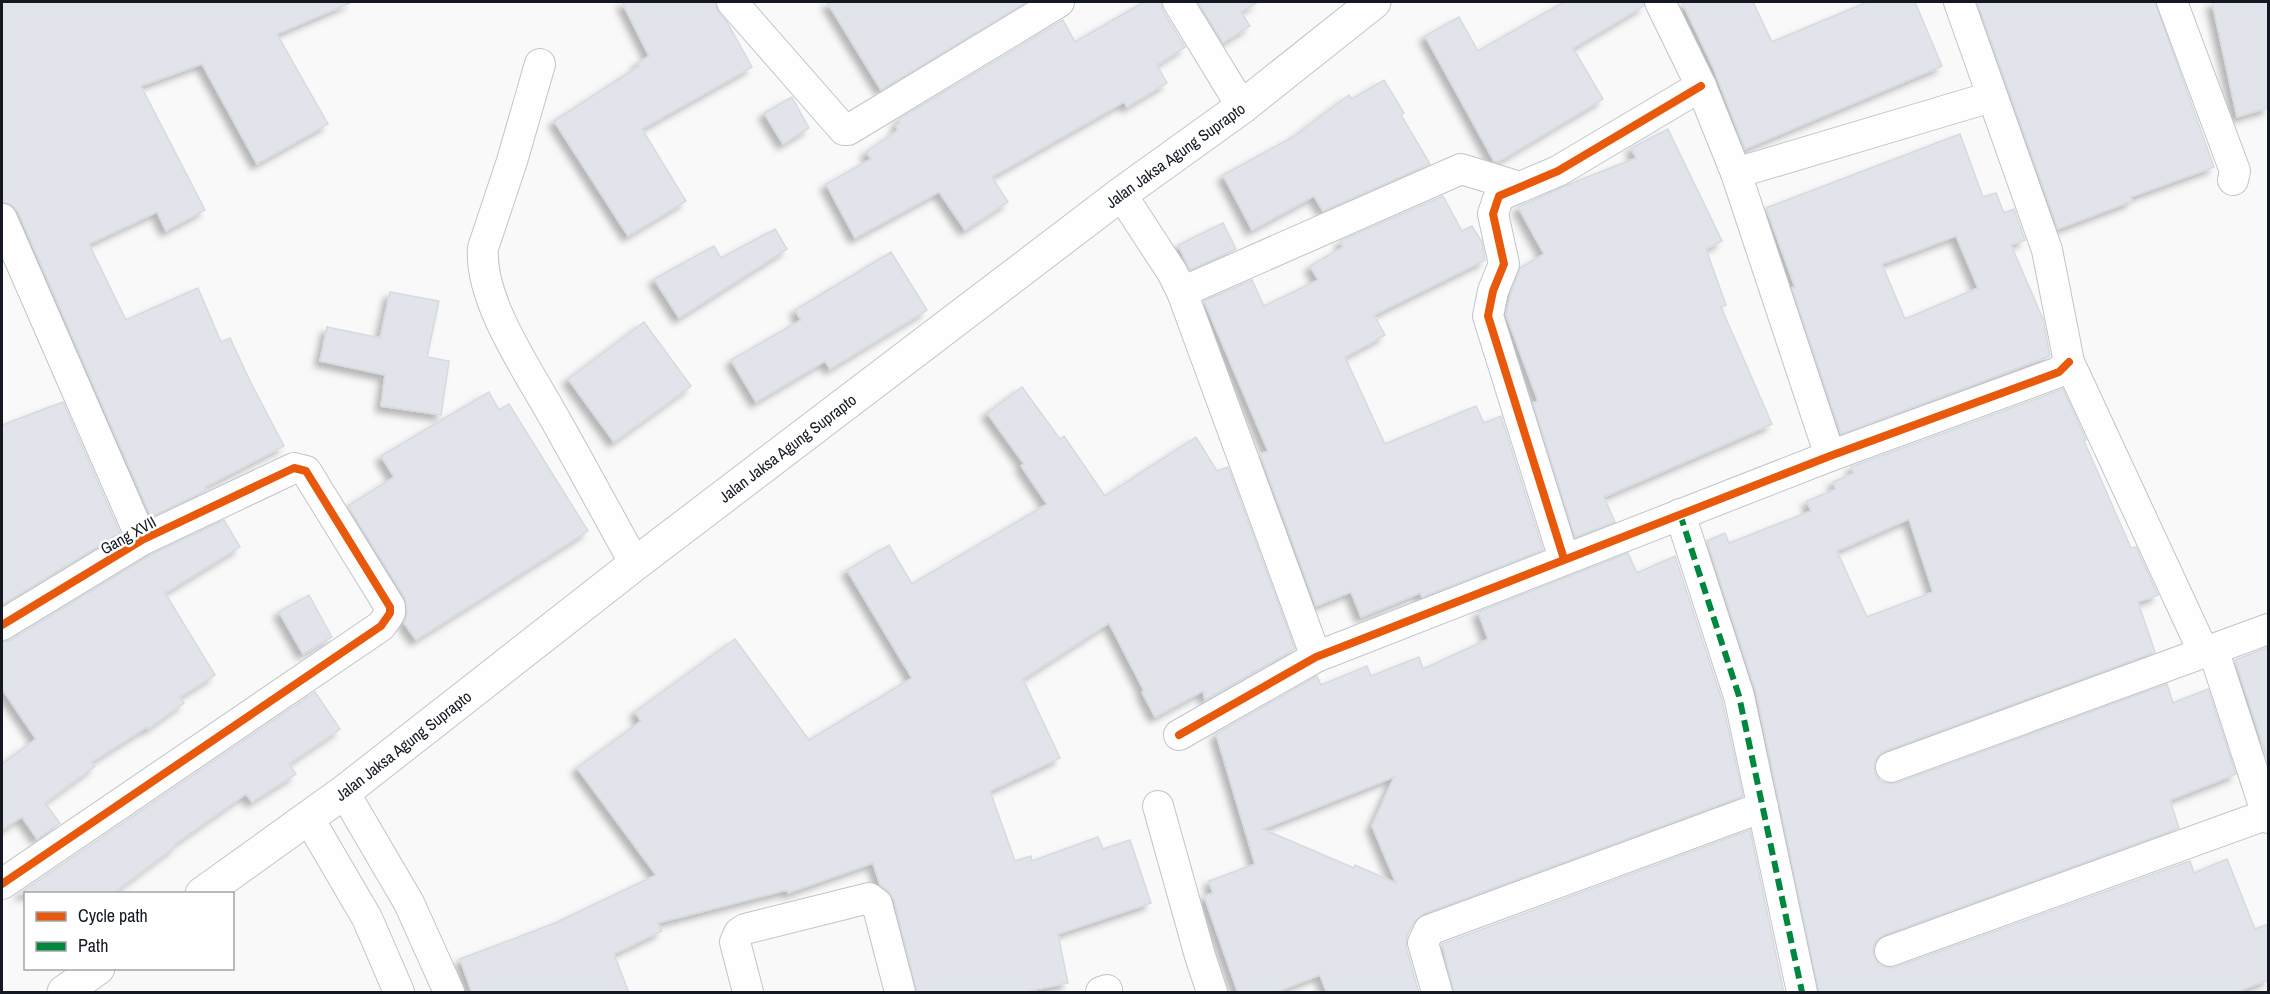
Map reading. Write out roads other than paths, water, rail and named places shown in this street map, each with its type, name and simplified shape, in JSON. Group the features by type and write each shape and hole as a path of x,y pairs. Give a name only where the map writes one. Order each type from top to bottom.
{"main road":[{"name":"Jalan Jaksa Agung Suprapto","path":"205,892 344,792 635,564 1121,194 1242,107 1374,2"},
{"path":"64,993 97,970"}],"street":[{"path":"732,2 844,130 848,130 1059,2"},
{"path":"1178,2 1242,107"},
{"path":"1660,2 1701,86 1736,173 1830,456"},
{"path":"1890,951 2268,815 2208,651 2069,362 2047,250 1959,2"},
{"path":"2172,2 2235,171 2233,180"},
{"path":"540,64 512,161 483,248 482,262 492,299 510,338 635,564"},
{"path":"1564,560 1488,316 1493,291 1504,264 1493,214 1496,201 1499,196 1558,171 1701,86"},
{"path":"1736,173 1991,97"},
{"path":"1182,292 1461,169 1520,187"},
{"path":"1121,194 1172,272 1182,292 1316,657"},
{"path":"2,219 142,540"},
{"path":"1179,735 1316,657 1830,456 2059,372 2069,362"},
{"name":"Gang XVII","path":"2,625 142,540 294,468 306,471 390,607 381,626 2,884"},
{"path":"1680,514 1739,696 1802,993"},
{"path":"1891,767 2268,629"},
{"path":"344,792 409,903 449,993"},
{"path":"1158,806 1212,993"},
{"path":"1437,993 1423,943 1429,930 1763,807"},
{"path":"308,817 367,918 399,993"},
{"path":"748,993 735,942 739,933 745,929 868,898 877,904 900,993"}]}
